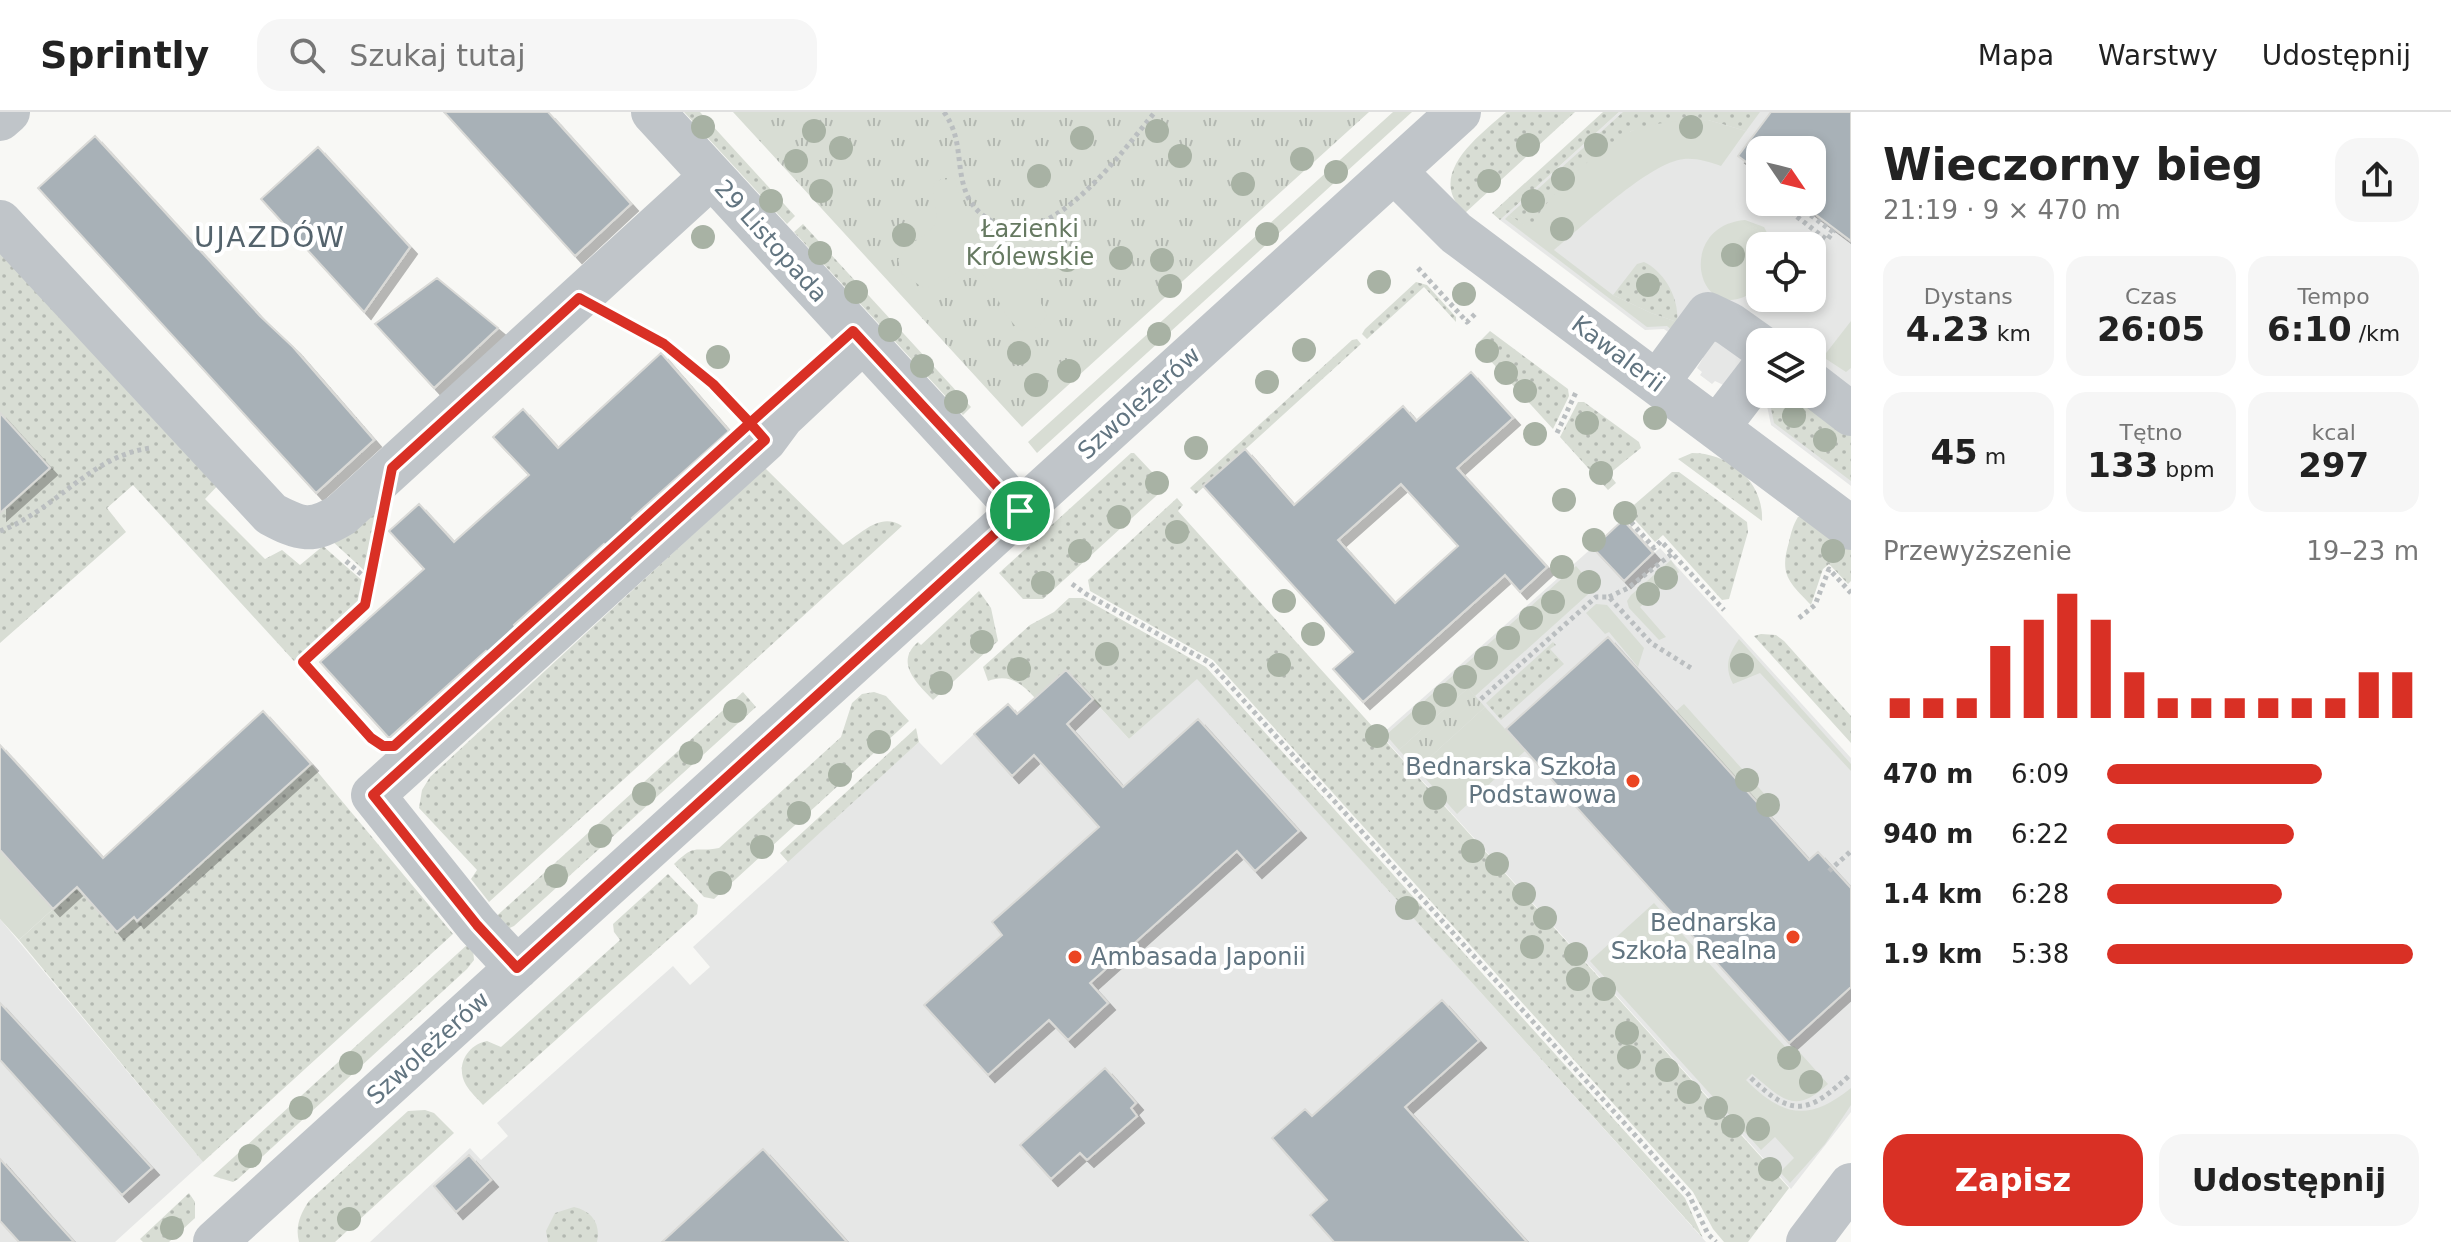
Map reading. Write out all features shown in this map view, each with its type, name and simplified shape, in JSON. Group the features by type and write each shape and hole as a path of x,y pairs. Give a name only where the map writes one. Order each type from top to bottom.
{"street":[{"path":"0,119 8,112"},
{"name":"29 Listopada","path":"653,112 1020,511"},
{"name":"Szwoleżerów","path":"241,1234 517,968 1459,112"},
{"name":"Kawalerii","path":"1394,171 1456,233 1851,528"},
{"path":"0,222 271,514 305,529 322,526 351,506 712,176"},
{"path":"1657,383 1708,314 1746,336"},
{"path":"517,968 433,871 373,795 765,440 782,417 863,341"},
{"path":"1717,428 1746,390"},
{"path":"1826,395 1851,414"}],"path":[{"path":"944,112 958,140 963,184 975,210 1002,227 1017,229 1040,224 1062,211 1104,172 1155,112"},
{"path":"1796,216 1827,240 1833,232 1812,216"},
{"path":"1418,268 1467,322 1475,314"},
{"path":"579,298 664,344 713,384 765,440"},
{"path":"1557,433 1577,390"},
{"path":"0,531 29,518 79,480 132,450 204,442"},
{"path":"1631,522 1654,548 1661,541 1724,610"},
{"path":"378,539 365,605 303,662 371,738 383,746"},
{"path":"1481,699 1596,597 1609,597 1628,588 1673,553"},
{"path":"1799,618 1815,605 1829,569 1850,588"},
{"path":"1072,584 1210,663 1689,1195 1708,1234 1716,1242"},
{"path":"1609,597 1651,643 1691,668"},
{"path":"1829,871 1851,851"},
{"path":"1751,1078 1776,1101 1793,1106 1810,1104 1826,1097 1851,1074"}],"shaded area":[{"path":"1619,112 1851,112 1851,486 1771,425 1767,408 1826,408 1826,328 1746,328 1746,396 1715,381 1712,384 1700,375 1702,372 1697,368 1703,358 1664,329 1645,330 1500,220"},
{"path":"1593,547 1624,581 1660,548 1851,758 1851,1112 1791,1189 1381,735"},
{"name":"Ambasada Japonii","path":"1066,670 1129,739 1197,678 1706,1242 370,1242 470,1148 481,1160 508,1136 497,1123 673,966 690,985 710,967 693,947 919,742 941,765 974,734 1022,720 1041,705 1035,698"},
{"path":"0,919 203,1162 115,1242 0,1242"}],"green space":[{"path":"684,112 700,112 795,216 787,224"},
{"name":"Łazienki Królewskie","path":"733,112 1369,112 1022,427"},
{"path":"1393,112 1412,112 1037,453 1028,442"},
{"path":"1506,112 1575,112 1465,213 1454,199 1450,184 1453,170 1471,144"},
{"path":"1603,112 1619,112 1500,220 1492,213"},
{"path":"1623,112 1760,112 1746,131 1708,120 1631,131 1570,178 1531,230 1509,215"},
{"path":"1708,120 1746,131 1721,166 1684,159 1653,171 1554,250 1613,295 1677,322 1674,332 1667,326 1647,327 1505,219 1509,215 1531,229 1560,188 1592,158 1634,130 1661,123"},
{"path":"955,178 965,205 983,225 1007,235 1037,233 1047,246 1049,256 1039,274 1036,288 1047,316 1038,327 1024,332 1015,325 986,278 970,265 924,288 902,274 898,260 902,253 935,224 934,184 938,180"},
{"path":"1745,220 1764,227 1767,232 1746,232 1746,295 1739,299 1721,298 1709,289 1702,274 1701,257 1708,240 1722,227"},
{"path":"803,224 971,407 963,415 794,232"},
{"path":"0,240 224,479 205,499 265,559 282,550 300,565 323,546 365,583 359,602 294,661 133,485 107,508 126,532 0,643 0,513 50,468 0,413"},
{"path":"1644,262 1658,272 1669,287 1676,304 1677,322 1613,295 1637,264"},
{"path":"1416,282 1427,285 1456,317 1456,322 1424,287 1367,339 1362,334 1365,329"},
{"path":"1851,321 1851,368 1846,372 1826,359 1826,353"},
{"path":"1490,331 1568,389 1569,396 1553,429 1476,345"},
{"path":"1357,339 1361,344 1196,494 1190,488 1352,340"},
{"path":"1578,402 1584,402 1639,442 1641,448 1609,474 1616,483 1608,490 1560,437"},
{"path":"1771,408 1815,408 1851,434 1851,481 1774,423"},
{"path":"1131,453 1166,487 1043,599 1023,599 999,573"},
{"path":"1692,453 1719,458 1742,472 1757,494 1762,521 1678,459"},
{"path":"765,468 843,545 879,523 894,522 902,526 489,902 471,879 477,870 419,808 422,790 430,777"},
{"path":"1672,472 1679,472 1747,522 1748,532 1729,599 1722,600 1663,535 1655,542 1627,511"},
{"path":"385,490 368,574 331,540"},
{"path":"1177,498 1183,505 1178,511 1789,1188 1748,1242 1724,1242 1713,1229 1693,1192 1213,660 1090,591 1088,580"},
{"path":"1798,517 1807,517 1851,550 1851,581 1848,584 1829,564 1823,569 1811,605 1792,584 1786,570 1786,553"},
{"path":"1671,560 1679,572 1640,607 1666,637 1659,640 1629,608 1627,601"},
{"path":"1576,566 1595,588 1475,696 1468,688 1399,750 1386,735"},
{"path":"979,591 991,608 998,641 933,700 910,672 908,658 911,650 918,642 921,645"},
{"path":"1069,598 1083,598 1206,667 1685,1198 1703,1238 1197,679 1129,739 1066,670 1035,698 1014,681 1002,678 988,681 983,667 1030,625 1054,612"},
{"path":"1596,604 1607,605 1644,648 1638,667 1609,632 1605,634 1586,613"},
{"path":"1776,635 1784,641 1851,716 1851,743 1754,636"},
{"path":"1739,639 1851,764 1851,771 1760,673 1733,684 1728,661"},
{"path":"1553,642 1556,645 1550,649 1564,664 1501,720 1486,703"},
{"path":"1468,688 1485,707 1417,769 1399,750"},
{"path":"743,692 756,707 514,926 505,930 490,922"},
{"path":"874,692 886,696 909,721 714,899 704,897 674,864 692,851 719,848 841,737 852,703 862,694"},
{"path":"1684,704 1777,808 1769,815 1676,711"},
{"path":"1485,707 1525,751 1457,814 1417,769"},
{"path":"916,728 919,742 788,862 780,853"},
{"path":"311,764 453,934 203,1162 19,940 77,887 117,931 134,917 138,921"},
{"path":"0,850 53,909 19,940 0,919"},
{"path":"668,874 698,905 697,914 483,1105 463,1078 463,1064 469,1052 487,1041 501,1047 620,940 613,924"},
{"path":"1654,903 1788,1050 1794,1046 1828,1084 1816,1094 1797,1101 1780,1096 1752,1074 1746,1080 1772,1102 1797,1111 1822,1106 1851,1088 1851,1105 1825,1144 1790,1183 1780,1172 1794,1158 1775,1137 1761,1150 1590,961"},
{"path":"468,944 473,949 474,960 467,969 238,1179 233,1182 213,1176"},
{"path":"408,1111 434,1113 454,1133 335,1242 299,1242 299,1221 309,1201"},
{"path":"189,1193 195,1202 195,1218 169,1242 143,1242 140,1239"},
{"path":"574,1207 594,1219 598,1230 597,1242 548,1242 546,1231 555,1213"}],"building":[{"path":"444,112 548,112 631,204 575,256"},
{"path":"1771,112 1851,112 1851,241 1818,216 1826,216 1826,136 1753,136"},
{"path":"95,136 260,316 293,347 374,440 316,493 38,188"},
{"path":"1746,145 1746,162 1738,156"},
{"path":"318,147 410,247 364,312 261,199"},
{"path":"437,278 498,328 434,388 375,324"},
{"path":"661,353 729,431 632,518 635,521 606,546 604,544 514,625 516,628 389,738 320,662 424,569 389,531 419,504 454,542 529,475 493,437 523,409 558,448"},
{"path":"1471,372 1513,418 1457,468 1547,567 1520,592 1505,575 1363,702 1333,669 1353,652 1203,486 1245,449 1294,505 1403,406 1416,421","holes":["1401,484 1458,546 1395,603 1338,540"]},
{"path":"0,413 50,468 0,513"},
{"path":"1623,520 1653,553 1624,581 1593,548"},
{"path":"1608,637 1809,860 1818,852 1851,888 1851,987 1789,1043 1506,729"},
{"path":"1066,670 1093,699 1067,724 1123,787 1198,719 1299,831 1255,871 1237,851 1090,983 1108,1003 1068,1040 1049,1020 988,1075 924,1005 1002,935 992,922 1099,827 1034,755 1012,776 974,734 1008,704 1017,714"},
{"path":"263,711 311,764 137,921 134,917 117,932 77,887 53,909 0,850 0,745 103,858"},
{"path":"1442,1000 1479,1041 1405,1107 1527,1242 1334,1242 1310,1215 1327,1200 1272,1138 1305,1109 1312,1116"},
{"path":"0,1003 152,1168 122,1195 0,1060"},
{"path":"1105,1068 1136,1103 1131,1108 1137,1116 1087,1160 1080,1153 1051,1179 1020,1145"},
{"path":"763,1149 847,1242 662,1242"},
{"path":"469,1155 491,1180 456,1212 434,1186"},
{"path":"0,1159 74,1242 19,1242 0,1221"}],"place":[{"name":"Bednarska Szkoła Podstawowa","path":"1633,781"},
{"name":"Bednarska Szkoła Realna","path":"1793,937"},
{"name":"Ambasada Japonii","path":"1075,957"}],"district":[{"name":"UJAZDÓW","path":"270,237"}],"route":[{"path":"1020,511 517,968 477,925 373,795 765,440 750,423 394,746 383,746 371,738 303,662 365,605 392,468 579,298 664,344 713,384 750,423 853,331 1020,511"}]}
